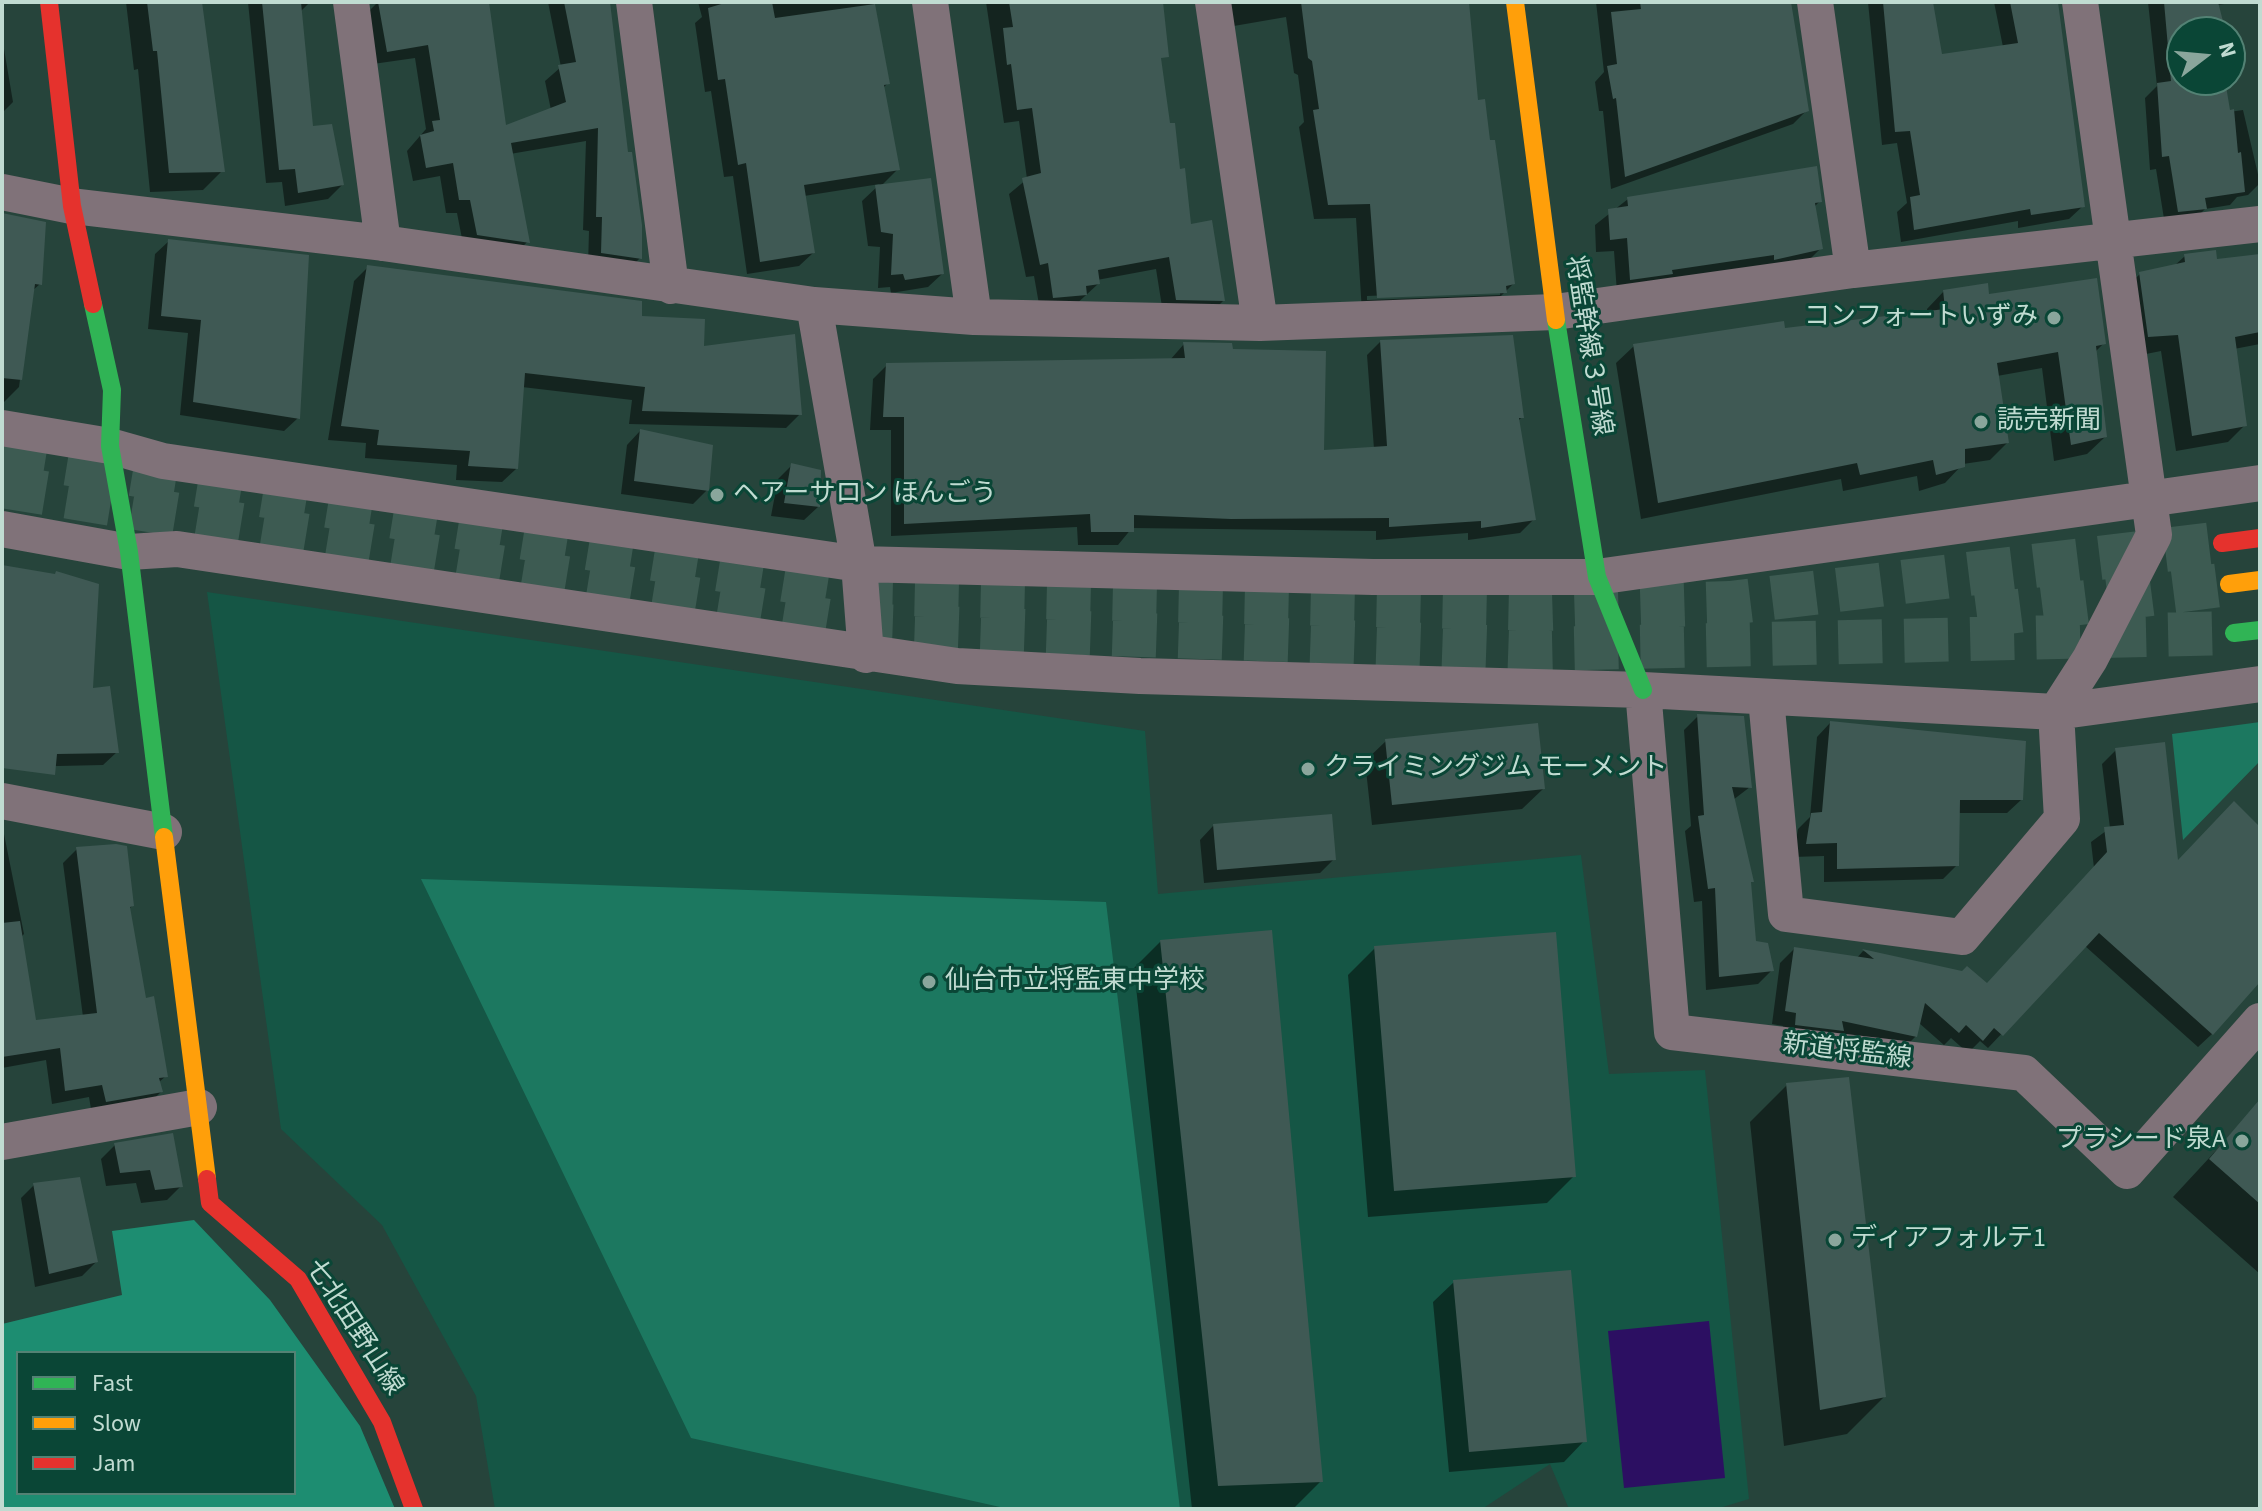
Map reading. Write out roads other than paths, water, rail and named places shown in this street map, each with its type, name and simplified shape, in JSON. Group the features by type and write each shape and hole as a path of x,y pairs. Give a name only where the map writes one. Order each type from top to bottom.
{"street":[{"name":"七北田野山線","path":"49,2 72,206 112,390 110,446 129,552 210,1203 298,1279 382,1422 414,1509"},
{"path":"351,2 383,243"},
{"path":"634,2 671,286"},
{"path":"930,2 974,317"},
{"path":"1213,2 1260,323"},
{"name":"将監幹線３号線","path":"1515,2 1555,312 1597,577 1643,690"},
{"path":"1815,2 1853,270"},
{"path":"1766,698 1786,914 1962,937 2062,819 2056,712 2090,659 2154,535 2080,2"},
{"path":"2,192 72,206 383,243 814,305 974,317 1260,323 1555,312 1853,270 2260,224"},
{"path":"814,305 859,564 866,655"},
{"path":"2,428 110,446 163,461 859,564 1373,577 1597,577 2260,483"},
{"path":"2,529 129,552 177,549 866,655 957,666 1140,676 1643,690 2056,712 2260,684"},
{"path":"2222,543 2260,538"},
{"path":"2229,584 2260,580"},
{"path":"2234,633 2260,630"},
{"name":"新道将監線","path":"1643,690 1672,1032 2024,1073 2127,1171 2260,1021"},
{"path":"2,801 164,832"},
{"path":"2,1142 199,1107"}],"tunnel":[{"path":"2,453 865,593 1548,609 1730,603 2222,543"},
{"path":"2,486 853,625 1544,649 2234,633"},
{"path":"1977,616 2229,584"}],"place":[{"name":"コンフォートいずみ","path":"2054,318"},
{"name":"読売新聞","path":"1981,422"},
{"name":"ヘアーサロン ほんごう","path":"717,495"},
{"name":"クライミングジム モーメント","path":"1308,769"},
{"name":"仙台市立将監東中学校","path":"929,982"},
{"name":"プラシード泉A","path":"2242,1141"},
{"name":"ディアフォルテ1","path":"1835,1240"}]}
